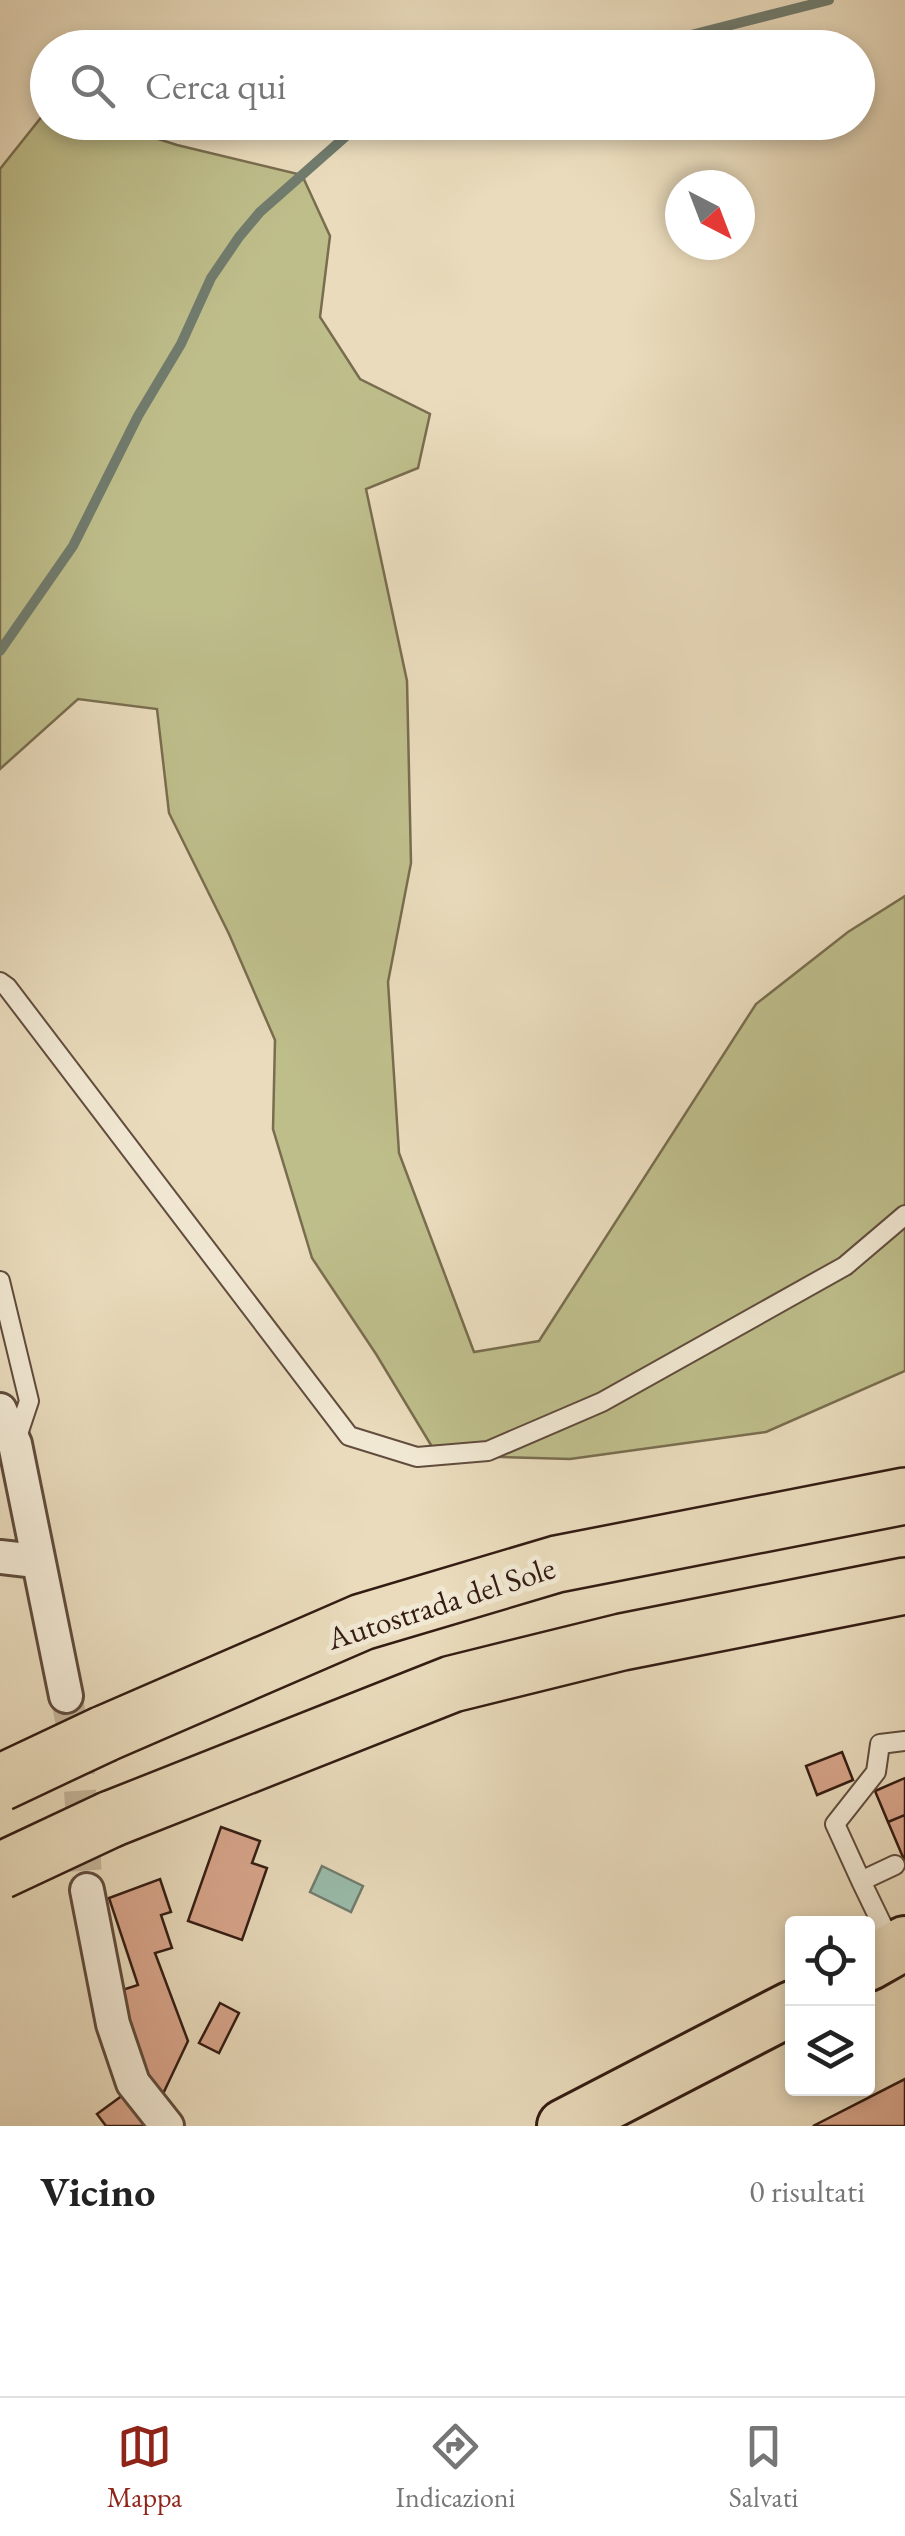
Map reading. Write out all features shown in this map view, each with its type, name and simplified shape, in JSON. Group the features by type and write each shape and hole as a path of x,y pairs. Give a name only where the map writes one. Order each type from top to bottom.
{"highway":[{"name":"Autostrada del Sole","path":"0,1783 362,1622 556,1564 905,1496"},
{"path":"0,1871 111,1819 452,1684 622,1642 905,1586"}],"main road":[{"path":"564,2126 785,2012"}],"street":[{"path":"0,1410 15,1444 66,1696"},
{"path":"0,1557 36,1561"},
{"path":"87,1890 113,2024 132,2083 167,2126"}],"lane":[{"path":"0,982 348,1436 416,1457 488,1450 602,1402 845,1266 905,1214"},
{"path":"0,1281 30,1402 15,1444"},
{"path":"888,1960 861,1881 835,1824 876,1772 880,1744 905,1741"},
{"path":"861,1881 896,1865"}],"green space":[{"path":"30,131 30,140 161,140 302,175 330,236 320,317 360,379 430,414 418,468 366,489 407,681 411,863 388,982 399,1153 474,1352 539,1341 756,1004 848,932 905,896 905,1371 766,1432 570,1459 437,1455 312,1258 273,1129 275,1040 229,934 169,813 157,709 78,699 0,769 0,169"}],"shaded area":[{"path":"322,1866 363,1886 351,1912 310,1892"}],"building":[{"path":"842,1752 853,1780 817,1795 806,1766"},
{"path":"905,1778 905,1815 888,1822 875,1791"},
{"path":"905,1815 905,1862 888,1822"},
{"path":"221,1827 260,1841 252,1863 267,1868 242,1940 188,1921"},
{"path":"160,1879 171,1912 161,1915 172,1948 155,1953 188,2041 161,2098 140,2060 119,1991 138,1985 109,1898"},
{"path":"220,2003 239,2013 219,2053 199,2043"},
{"path":"905,2079 905,2126 813,2126 875,2096"},
{"path":"123,2095 146,2126 106,2126 97,2114"}],"waterway":[{"path":"711,30 829,0"},
{"path":"0,651 73,546 138,416 181,344 211,278 260,212 342,140"}],"tunnel":[{"path":"66,1696 77,1748 87,1890"}]}
